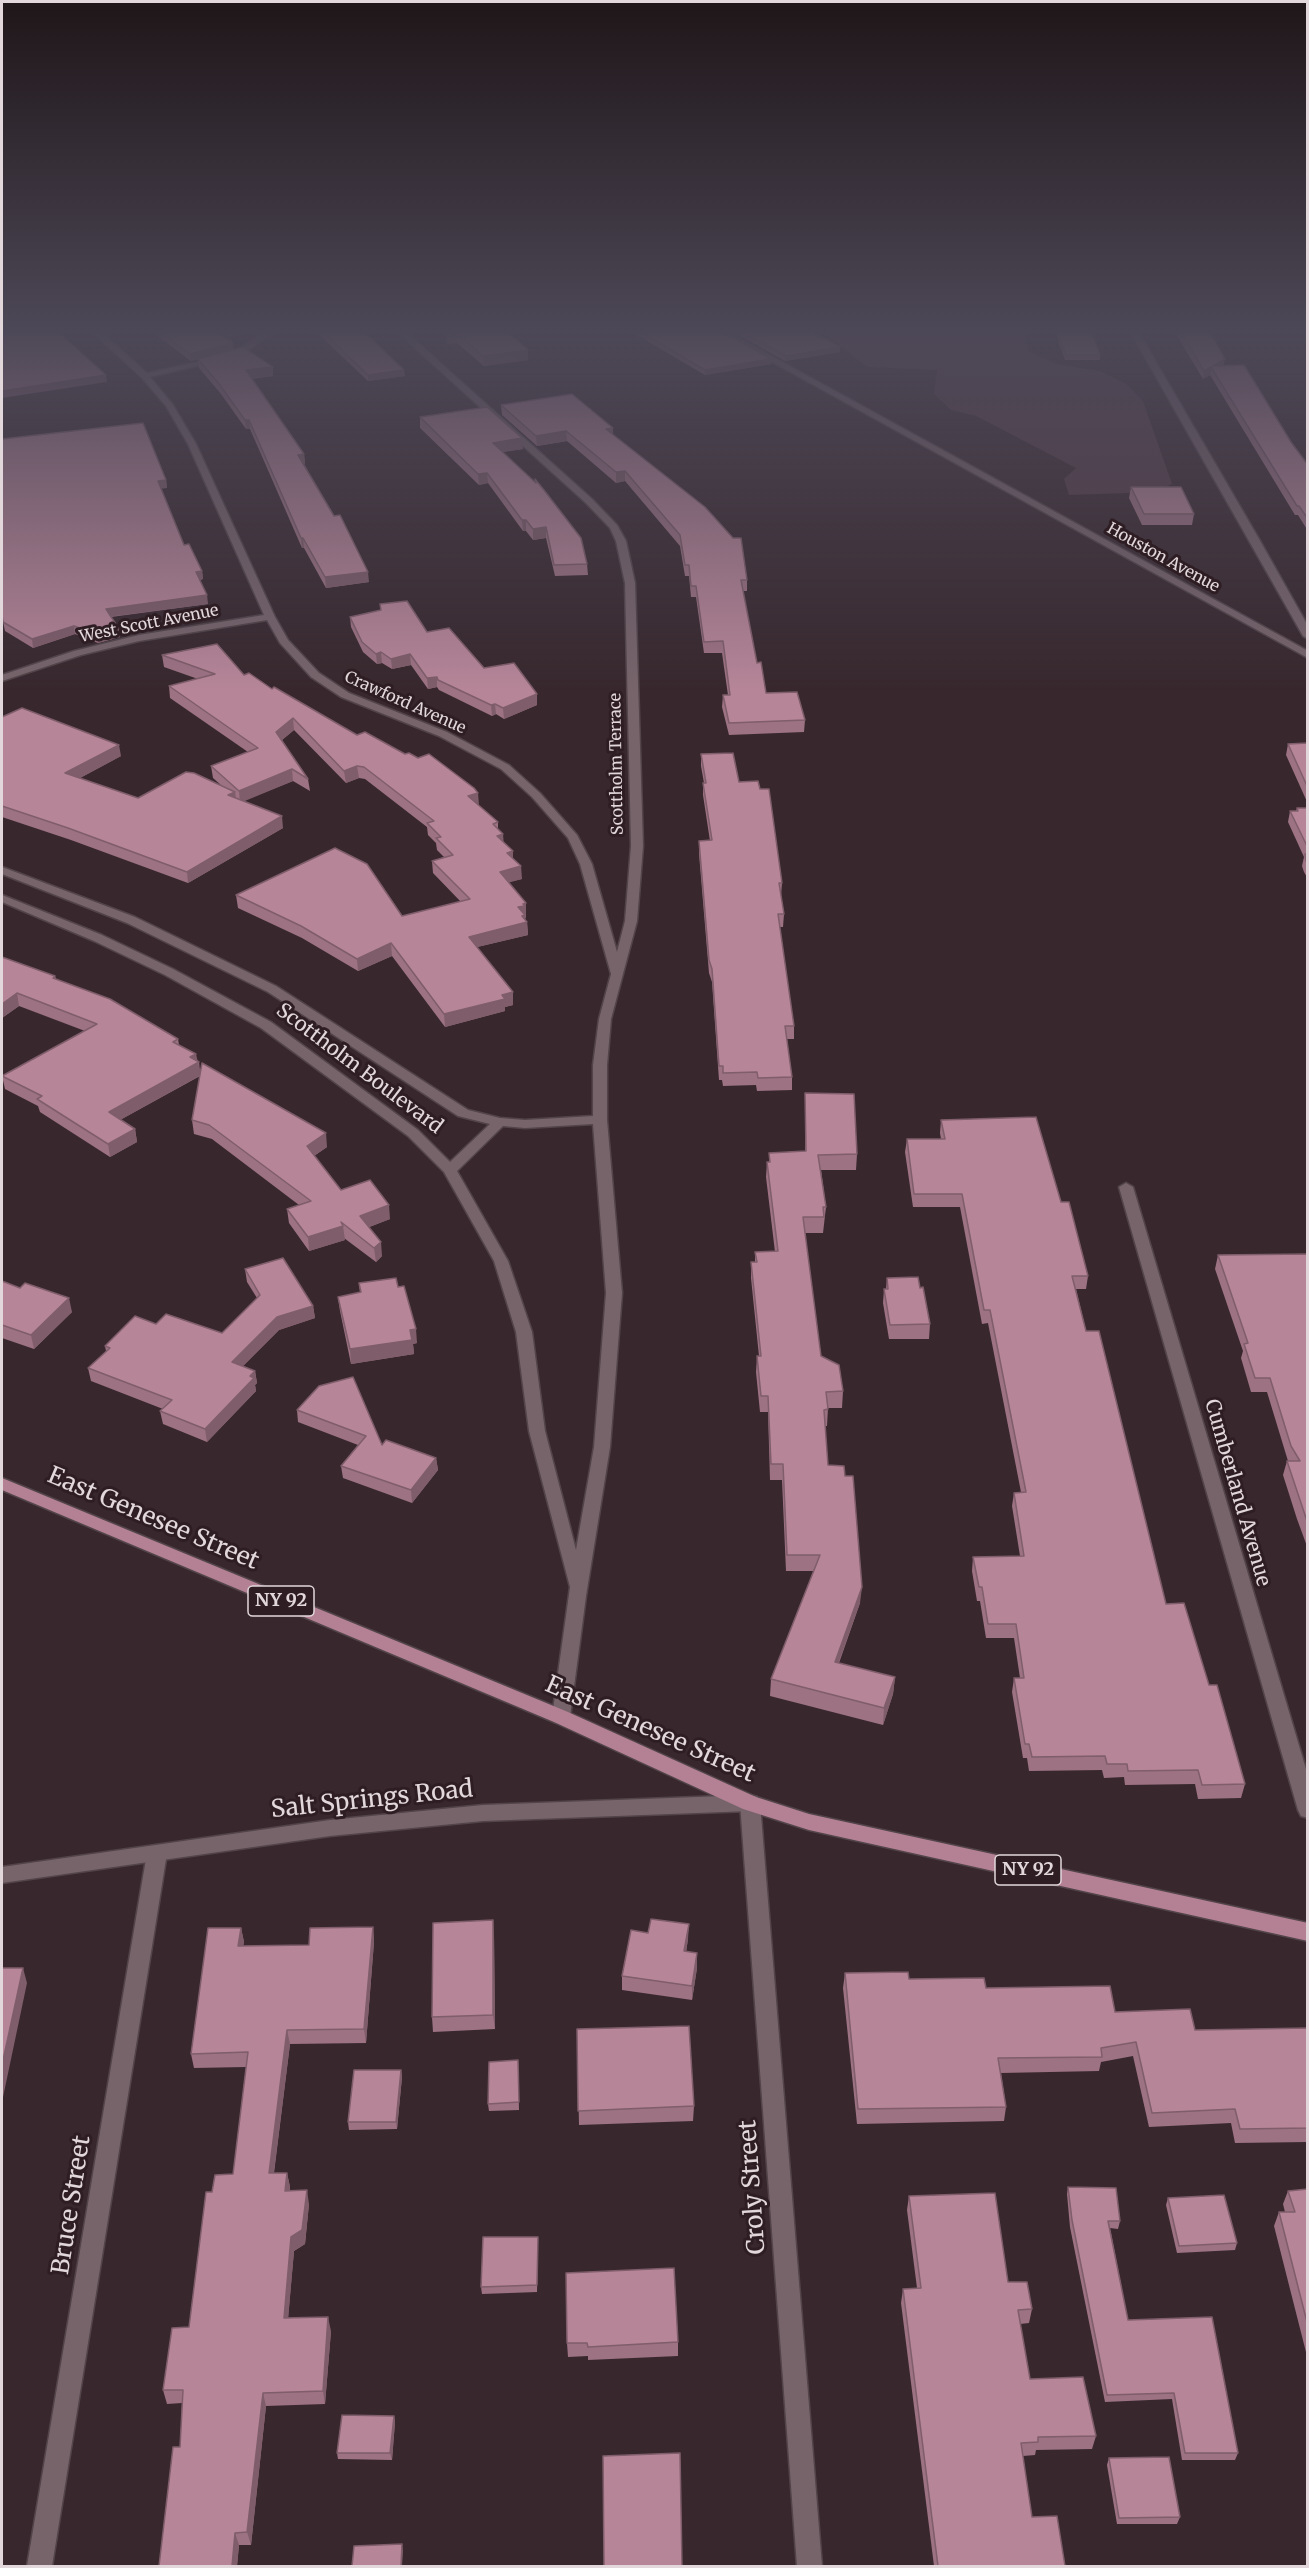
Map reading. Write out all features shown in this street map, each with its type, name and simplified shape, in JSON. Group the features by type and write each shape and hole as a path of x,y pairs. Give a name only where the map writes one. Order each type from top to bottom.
{"main road":[{"name":"East Genesee Street","path":"2,1484 561,1717 750,1803 809,1822 1308,1932"}],"street":[{"name":"Crawford Avenue","path":"195,451 270,616 284,641 315,675 345,695 442,734 505,767 536,795 573,837 586,864 617,978"},
{"name":"Scottholm Terrace","path":"533,451 614,527 621,541 630,583 637,846 631,921 605,1019 600,1065 600,1120"},
{"name":"Houston Avenue","path":"937,451 1308,655"},
{"path":"1203,451 1308,636"},
{"name":"West Scott Avenue","path":"2,678 78,653 139,638 270,616"},
{"name":"Scottholm Boulevard","path":"2,870 131,920 272,989 463,1113 500,1122"},
{"name":"Scottholm Boulevard","path":"2,898 98,938 169,972 266,1025 413,1133 450,1170 501,1261 525,1332 537,1431 578,1588"},
{"path":"450,1170 500,1122 525,1124 600,1120"},
{"name":"Scottholm Boulevard","path":"561,1717 578,1588 602,1447 614,1293 600,1120"},
{"name":"Cumberland Avenue","path":"1125,1187 1308,1810"},
{"name":"Salt Springs Road","path":"2,1875 330,1828 483,1813 750,1803"},
{"name":"Croly Street","path":"750,1803 810,2566"},
{"name":"Bruce Street","path":"39,2566 157,1853"}],"shaded area":[{"path":"1043,451 1160,451 1172,484 1157,492 1069,495 1064,479 1076,468"}],"building":[{"path":"2,451 154,451 166,480 158,481 184,545 189,544 202,571 196,572 207,595 106,609 119,629 97,634 74,626 32,639 3,622"},
{"path":"263,451 302,451 304,454 298,455 334,516 340,515 368,572 325,577 301,538"},
{"path":"454,451 501,451 536,483 535,479 581,538 587,564 554,565 546,527 533,529 526,520 522,520 487,473 478,474"},
{"path":"590,451 634,451 705,507 733,538 741,538 747,580 741,580 757,663 761,662 766,693 797,692 805,720 729,723 723,695 730,695 723,641 704,642 696,586 691,586 689,565 685,565 680,535 625,471 616,472"},
{"path":"1263,451 1298,451 1308,465 1308,519 1297,506"},
{"path":"1131,487 1181,487 1194,514 1144,514"},
{"path":"407,601 427,632 449,628 484,668 514,663 537,694 503,708 495,704 491,705 438,680 437,677 427,678 410,654 391,659 381,652 376,654 362,642 350,617 381,610 380,604"},
{"path":"217,644 244,675 249,673 272,689 274,687 357,735 365,732 405,754 409,753 418,758 429,754 474,788 478,793 468,796 498,822 493,824 503,834 497,836 513,851 507,853 521,866 500,872 526,903 523,904 525,906 518,907 525,915 522,916 527,922 469,937 513,992 502,995 505,999 444,1014 391,943 357,959 301,926 236,895 335,848 367,864 402,916 470,899 432,861 453,855 436,838 441,837 427,823 434,821 364,767 357,766 344,771 293,718 276,732 308,779 292,769 239,791 211,766 258,748 169,686 215,674 162,655"},
{"path":"22,708 119,745 65,773 138,798 186,772 194,773 235,792 228,795 282,816 187,872 2,806 2,717"},
{"path":"1308,743 1308,788 1288,744"},
{"path":"733,753 739,782 758,781 760,789 769,789 782,883 779,883 784,914 778,914 794,1026 785,1026 792,1077 758,1078 757,1072 723,1073 723,1066 719,1066 699,841 712,840 701,754"},
{"path":"1297,808 1308,808 1308,848 1290,811 1298,811"},
{"path":"2,957 110,999 178,1039 173,1042 196,1054 190,1057 199,1062 109,1112 135,1129 108,1144 37,1099 42,1096 2,1076 97,1024 17,993 2,1004"},
{"path":"202,1063 326,1133 307,1146 341,1190 370,1180 389,1205 360,1216 381,1242 374,1248 341,1222 343,1226 308,1237 287,1209 311,1201 209,1125 192,1120"},
{"path":"805,1093 854,1094 857,1154 818,1155 826,1207 823,1207 824,1217 803,1217 821,1356 839,1365 843,1391 826,1392 828,1409 824,1410 828,1465 844,1466 845,1476 853,1476 862,1587 835,1662 895,1677 884,1708 771,1679 820,1555 787,1555 783,1464 771,1464 768,1396 761,1396 757,1356 761,1356 751,1262 757,1262 755,1252 778,1251 767,1162 770,1162 769,1153 806,1151"},
{"path":"1036,1117 1061,1202 1069,1202 1088,1276 1072,1276 1086,1331 1099,1331 1166,1604 1184,1603 1209,1685 1217,1685 1245,1784 1202,1785 1198,1770 1128,1771 1127,1764 1107,1764 1105,1756 1032,1757 1029,1744 1025,1744 1014,1678 1024,1678 1016,1624 988,1624 982,1587 979,1587 973,1557 1024,1556 1014,1493 1026,1492 990,1310 984,1310 962,1194 914,1194 907,1139 945,1139 941,1120"},
{"path":"1308,1254 1308,1524 1287,1461 1300,1461 1291,1446 1270,1378 1255,1378 1244,1344 1248,1343 1218,1255"},
{"path":"283,1258 313,1306 277,1317 232,1362 255,1371 250,1376 254,1378 205,1429 160,1411 172,1400 88,1368 110,1348 105,1346 135,1316 156,1324 166,1314 222,1333 260,1295 245,1269"},
{"path":"918,1277 920,1288 923,1287 930,1324 890,1325 884,1289 888,1289 887,1278"},
{"path":"396,1278 398,1287 404,1286 416,1329 410,1330 412,1340 350,1349 338,1297 361,1292 359,1283"},
{"path":"2,1281 20,1288 25,1283 69,1298 31,1335 2,1325"},
{"path":"353,1377 382,1445 386,1440 436,1458 411,1490 341,1466 366,1436 297,1410 319,1386"},
{"path":"651,1919 689,1924 684,1951 697,1953 692,1986 622,1976 631,1930 648,1933"},
{"path":"493,1920 493,2015 432,2017 433,1923"},
{"path":"373,1927 364,2029 287,2030 269,2173 287,2173 285,2191 307,2190 302,2230 291,2237 284,2318 328,2317 323,2391 263,2393 247,2532 235,2533 232,2566 159,2566 173,2447 180,2447 183,2390 163,2390 172,2328 189,2327 206,2192 212,2192 215,2175 233,2174 248,2052 191,2054 208,1928 241,1928 238,1946 309,1945 310,1928"},
{"path":"2,1968 23,1968 2,2065"},
{"path":"908,1972 909,1979 984,1978 986,1988 1110,1986 1115,2012 1190,2009 1195,2030 1308,2028 1308,2128 1240,2129 1235,2109 1152,2113 1136,2042 1101,2048 1102,2057 998,2058 1006,2107 858,2109 845,1973"},
{"path":"689,2026 694,2106 578,2111 577,2029"},
{"path":"518,2060 519,2102 488,2104 489,2062"},
{"path":"354,2070 401,2070 396,2122 348,2122"},
{"path":"1068,2187 1116,2188 1120,2221 1108,2221 1128,2320 1212,2317 1238,2453 1185,2453 1174,2393 1107,2395 1072,2220"},
{"path":"1308,2189 1308,2326 1279,2212 1295,2212 1288,2191"},
{"path":"995,2193 1008,2282 1027,2282 1032,2309 1018,2310 1030,2379 1083,2377 1096,2436 1038,2437 1038,2442 1021,2443 1032,2517 1057,2516 1065,2566 938,2566 903,2289 921,2288 909,2196"},
{"path":"1224,2195 1237,2243 1179,2246 1168,2198"},
{"path":"483,2237 538,2237 537,2285 481,2287"},
{"path":"674,2268 678,2342 588,2347 587,2343 567,2343 566,2273"},
{"path":"342,2415 394,2416 390,2453 337,2453"},
{"path":"680,2453 682,2566 604,2566 603,2456"},
{"path":"1169,2457 1180,2517 1119,2518 1109,2458"},
{"path":"402,2544 401,2566 352,2566 354,2546"}]}
